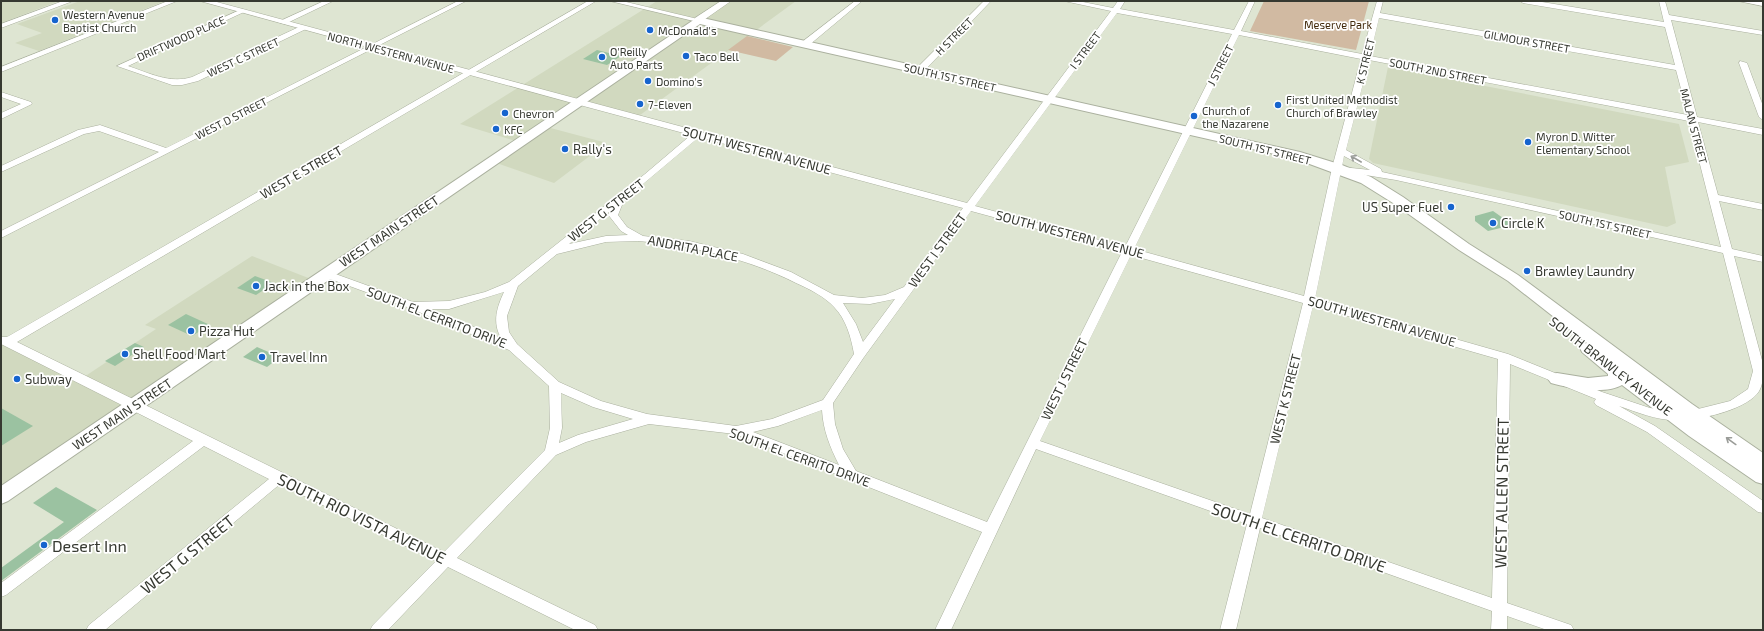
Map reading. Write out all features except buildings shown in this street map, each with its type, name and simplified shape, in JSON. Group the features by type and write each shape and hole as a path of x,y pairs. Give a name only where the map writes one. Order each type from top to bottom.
{"highway":[{"name":"SOUTH 1ST STREET","path":"698,20 1188,130 1300,156 1337,168"},
{"name":"WEST MAIN STREET","path":"1,496 698,20"},
{"name":"SOUTH BRAWLEY AVENUE","path":"1337,168 1366,180 1398,200 1464,247 1513,278 1694,414 1763,463"},
{"name":"SOUTH BRAWLEY AVENUE","path":"1464,247 1617,373 1674,416 1763,477"},
{"path":"1557,379 1588,384 1615,382 1617,373"}],"main road":[{"name":"NORTH WESTERN AVENUE","path":"204,1 578,102"},
{"path":"698,20 727,1"}],"street":[{"path":"1,26 70,1"},
{"path":"1,70 174,1"},
{"name":"WEST C STREET","path":"282,22 330,1"},
{"name":"WEST D STREET","path":"1,235 462,1"},
{"name":"WEST E STREET","path":"4,341 593,1"},
{"path":"613,1 698,20"},
{"path":"805,44 859,1"},
{"name":"H STREET","path":"920,70 988,1"},
{"name":"SOUTH 2ND STREET","path":"1067,1 1763,132"},
{"name":"I STREET","path":"1048,99 1122,1"},
{"name":"J STREET","path":"1188,130 1252,1"},
{"name":"K STREET","path":"1337,168 1380,1"},
{"path":"1523,1 1763,33"},
{"name":"MALAN STREET","path":"1662,1 1678,68 1751,339"},
{"path":"1741,1 1763,4"},
{"name":"DRIFTWOOD PLACE","path":"182,83 172,83 121,66 242,11"},
{"name":"GILMOUR STREET","path":"1377,15 1678,68"},
{"name":"WEST C STREET","path":"182,83 195,79 304,28"},
{"path":"1743,62 1763,117"},
{"path":"1752,89 1763,91"},
{"path":"1,94 28,104 1,116"},
{"name":"WEST I STREET","path":"827,403 860,354 1048,99"},
{"name":"SOUTH WESTERN AVENUE","path":"578,102 969,206 1309,300 1504,357 1630,407 1649,412 1674,416 1694,414 1734,404 1753,391 1759,371 1751,339"},
{"path":"1,169 81,132 100,128 165,151"},
{"name":"WEST J STREET","path":"943,630 1032,443 1188,130"},
{"name":"WEST G STREET","path":"411,305 449,305 489,294 514,284 697,134"},
{"path":"1341,151 1376,170 1396,177"},
{"name":"SOUTH 1ST STREET","path":"1337,168 1396,177 1763,259"},
{"name":"WEST K STREET","path":"1228,630 1309,300 1337,168"},
{"name":"ANDRITA PLACE","path":"621,197 613,216 624,229 641,238"},
{"path":"1713,197 1763,207"},
{"name":"ANDRITA PLACE","path":"552,252 605,239 641,238 714,249 743,256 778,269 832,298 860,303 888,299 908,290"},
{"name":"SOUTH EL CERRITO DRIVE","path":"326,274 411,305 513,347 555,385 597,404 647,419 736,430 990,529"},
{"name":"WEST G STREET","path":"513,347 501,327 501,321 504,306 514,284"},
{"name":"ANDRITA PLACE","path":"832,298 845,313 856,334 860,354"},
{"path":"1751,339 1763,344"},
{"name":"SOUTH RIO VISTA AVENUE","path":"4,341 279,478 590,630"},
{"name":"WEST ALLEN STREET","path":"1499,630 1504,357"},
{"name":"SOUTH WESTERN AVENUE","path":"1557,379 1651,429 1763,508"},
{"path":"551,452 556,428 555,385"},
{"path":"736,430 774,423 827,403 829,424 837,449 851,474"},
{"path":"378,630 551,452 582,438 647,419"},
{"path":"1,591 203,440"},
{"name":"SOUTH EL CERRITO DRIVE","path":"1032,443 1566,630"},
{"name":"WEST G STREET","path":"94,630 279,478"}],"shaded area":[{"path":"1,1 59,1 1,23"},
{"path":"80,1 165,1 39,51 15,43 42,33 17,24"},
{"path":"657,1 796,1 636,118 579,102 543,126 607,143 554,183 491,161 519,142 460,124"},
{"name":"Myron D. Witter Elementary School","path":"1388,67 1679,124 1689,162 1665,167 1676,223 1667,227 1373,163 1369,159"},
{"path":"252,256 316,281 1,497 1,340 81,379 156,329 145,325"}],"green space":[{"name":"Meserve Park","path":"1264,1 1369,1 1356,50 1250,31"},
{"path":"747,36 793,47 776,61 728,50"}],"place":[{"name":"Western Avenue Baptist Church","path":"55,20"},
{"name":"McDonald's","path":"650,30"},
{"name":"Taco Bell","path":"686,56"},
{"name":"O'Reilly Auto Parts","path":"602,57"},
{"name":"Domino's","path":"648,81"},
{"name":"7-Eleven","path":"640,104"},
{"name":"First United Methodist Church of Brawley","path":"1278,105"},
{"name":"Chevron","path":"505,113"},
{"name":"Church of the Nazarene","path":"1194,116"},
{"name":"KFC","path":"496,129"},
{"name":"Myron D. Witter Elementary School","path":"1528,142"},
{"name":"Rally's","path":"565,149"},
{"name":"US Super Fuel","path":"1451,207"},
{"name":"Circle K","path":"1493,223"},
{"name":"Brawley Laundry","path":"1527,271"},
{"name":"Jack in the Box","path":"256,286"},
{"name":"Pizza Hut","path":"191,331"},
{"name":"Shell Food Mart","path":"125,354"},
{"name":"Travel Inn","path":"262,357"},
{"name":"Subway","path":"17,379"},
{"name":"Desert Inn","path":"44,545"}]}
